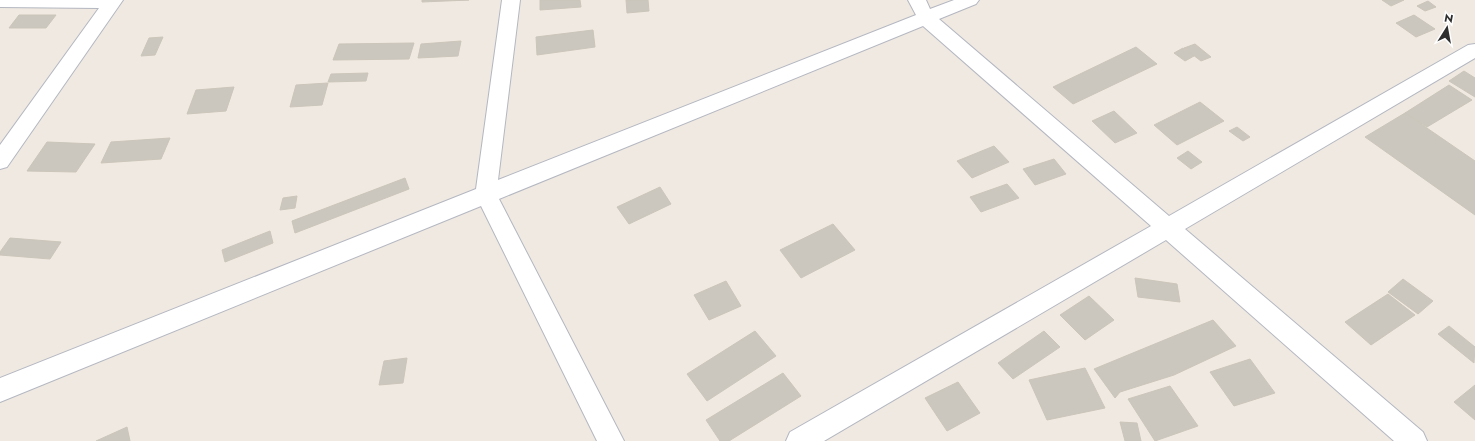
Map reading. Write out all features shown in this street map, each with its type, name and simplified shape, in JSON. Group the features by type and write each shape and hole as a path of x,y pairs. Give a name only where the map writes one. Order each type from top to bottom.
{"street":[{"path":"511,0 486,194 610,441"},
{"path":"0,390 486,194 921,9 970,0"},
{"path":"0,1 114,1"},
{"path":"0,161 114,1"},
{"path":"921,9 1168,228 1414,441"},
{"path":"799,441 1475,50"}],"building":[{"path":"422,0 469,0 422,2"},
{"path":"540,0 580,0 581,7 540,10"},
{"path":"626,0 648,0 649,11 627,13"},
{"path":"1382,0 1404,0 1391,6"},
{"path":"1428,1 1436,7 1425,11 1417,6"},
{"path":"19,15 56,15 46,28 9,28"},
{"path":"1414,15 1435,29 1416,37 1396,23"},
{"path":"593,30 595,47 537,55 536,37"},
{"path":"163,37 155,55 141,56 149,38"},
{"path":"461,41 458,56 418,58 421,44"},
{"path":"414,43 409,59 333,60 339,44"},
{"path":"1195,44 1211,57 1201,61 1184,48"},
{"path":"1136,47 1157,64 1073,104 1053,87"},
{"path":"1183,48 1194,56 1185,61 1174,53"},
{"path":"1464,71 1475,78 1475,97 1449,81"},
{"path":"368,73 366,81 328,82 331,74"},
{"path":"328,83 322,105 290,107 296,85"},
{"path":"1449,85 1472,100 1427,127 1405,113"},
{"path":"234,87 226,111 187,114 196,90"},
{"path":"1200,102 1224,121 1177,145 1154,125"},
{"path":"1114,111 1137,133 1115,143 1092,121"},
{"path":"1405,113 1475,161 1475,215 1365,137"},
{"path":"1237,127 1250,137 1243,141 1229,131"},
{"path":"170,138 161,159 101,163 111,142"},
{"path":"47,142 95,144 76,172 27,171"},
{"path":"994,146 1009,162 972,178 957,161"},
{"path":"1188,151 1202,162 1191,169 1177,158"},
{"path":"1054,159 1066,174 1035,185 1023,169"},
{"path":"405,178 409,189 295,233 292,221"},
{"path":"1007,184 1019,198 981,212 970,197"},
{"path":"660,187 671,204 629,224 617,207"},
{"path":"297,196 295,208 280,210 283,198"},
{"path":"833,224 855,250 801,278 780,250"},
{"path":"270,231 273,243 225,262 222,250"},
{"path":"10,238 61,242 50,259 0,255 0,252"},
{"path":"1135,278 1177,284 1180,302 1138,297"},
{"path":"1403,279 1433,301 1418,314 1388,292"},
{"path":"726,281 741,306 709,320 694,295"},
{"path":"1388,294 1415,315 1371,345 1345,322"},
{"path":"1089,296 1114,320 1085,340 1060,315"},
{"path":"1213,320 1236,346 1174,375 1120,392 1115,398 1094,369"},
{"path":"1449,326 1475,347 1474,363 1438,334"},
{"path":"755,331 776,356 707,401 687,374"},
{"path":"1044,331 1060,347 1013,379 998,363"},
{"path":"407,358 403,383 379,385 384,361"},
{"path":"1250,359 1275,393 1234,406 1210,372"},
{"path":"1085,368 1105,408 1047,420 1029,380"},
{"path":"783,373 801,396 729,441 720,441 706,420"},
{"path":"958,382 980,413 947,431 925,398"},
{"path":"1475,385 1475,420 1454,402"},
{"path":"1170,386 1198,426 1155,441 1128,399"},
{"path":"1120,422 1137,423 1141,441 1125,441"},
{"path":"127,427 130,441 96,441"}]}
